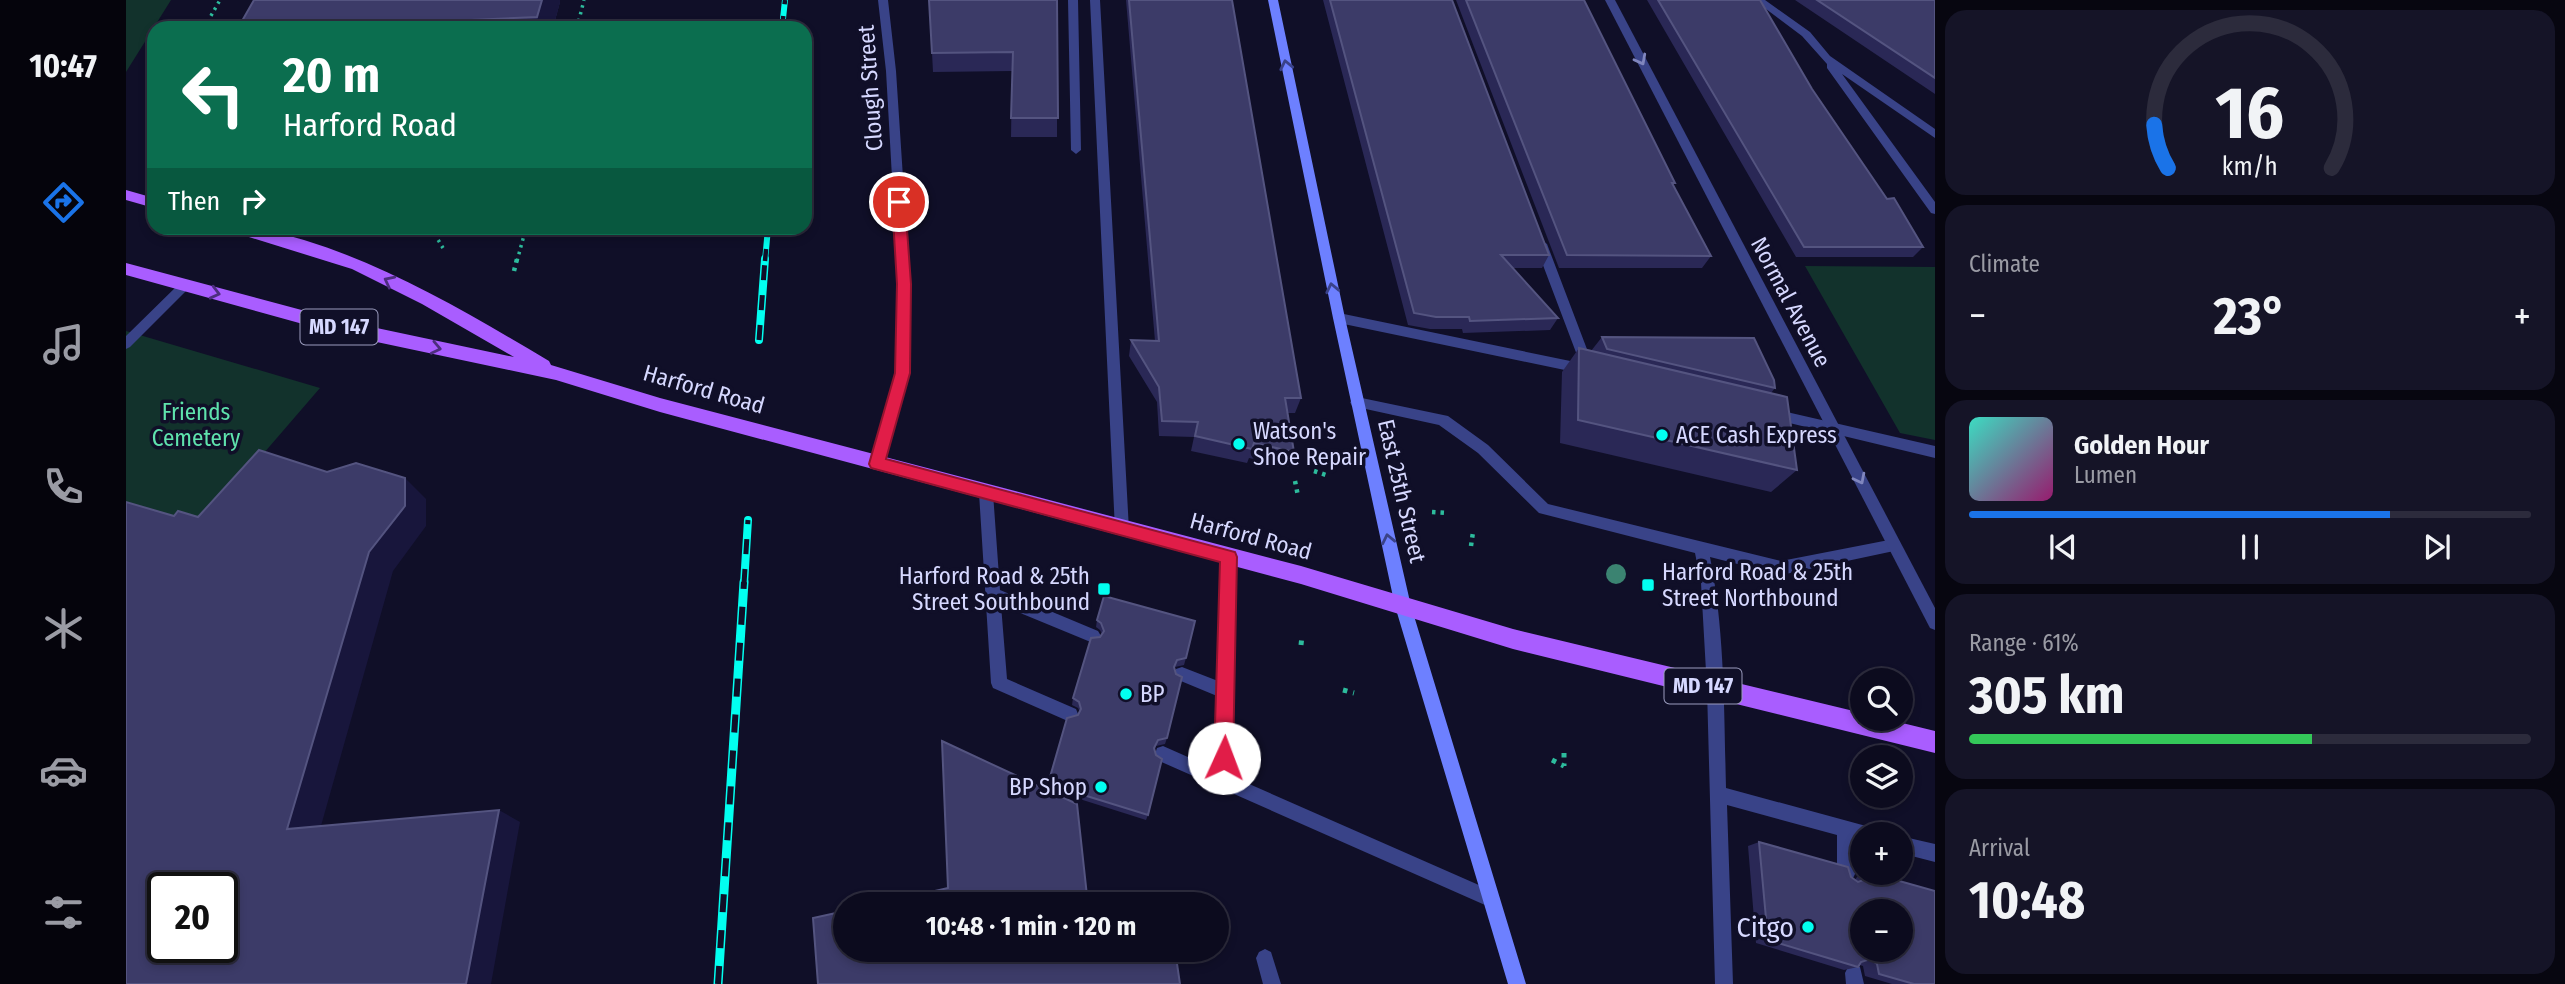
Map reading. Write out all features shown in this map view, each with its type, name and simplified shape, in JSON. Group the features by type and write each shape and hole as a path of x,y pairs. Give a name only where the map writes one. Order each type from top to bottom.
{"main road":[{"name":"East 25th Street","path":"1273,0 1357,402 1403,606 1517,984"},
{"path":"126,195 147,201"},
{"name":"Harford Road","path":"264,235 318,250 359,266 488,333 556,373"},
{"name":"Harford Road","path":"126,269 339,327 556,373 660,405 1229,557 1513,639 1935,742"}],"street":[{"name":"Clough Street","path":"877,464 902,373 904,297 892,83 883,0"},
{"path":"1073,0 1076,150"},
{"path":"1095,0 1122,530"},
{"name":"Normal Avenue","path":"1610,0 1935,623"},
{"path":"1759,0 1806,34 1935,210"},
{"path":"1826,58 1935,134"},
{"path":"1339,318 1596,372 1536,230"},
{"path":"126,344 185,285"},
{"path":"1357,402 1443,420 1483,449 1544,509 1781,568 1894,545"},
{"path":"1757,410 1935,452"},
{"path":"986,494 999,683 1070,714"},
{"path":"1701,548 1708,583 1715,689 1724,984"},
{"path":"1223,781 1229,557"},
{"path":"992,594 1093,636"},
{"path":"1182,674 1226,692"},
{"path":"1163,754 1491,899"},
{"path":"1720,794 1850,830"},
{"path":"1845,829 1846,874"},
{"path":"1913,847 1935,853"},
{"path":"1265,958 1272,984"}],"path":[{"path":"208,21 220,0"},
{"path":"579,21 584,0"},
{"path":"435,235 443,248"},
{"path":"514,271 524,235"},
{"path":"1314,471 1329,477"},
{"path":"1296,481 1298,496"},
{"path":"1432,512 1447,513"},
{"path":"1471,546 1473,532"},
{"path":"1301,645 1302,636"},
{"path":"1343,690 1354,693"},
{"path":"1552,760 1564,766 1564,754"}],"green space":[{"path":"126,0 171,0 158,21 147,21 147,38 126,72"},
{"path":"1805,266 1935,267 1935,440 1900,433"},
{"name":"Friends Cemetery","path":"126,331 320,388 138,599 126,772"}],"building":[{"path":"254,0 542,0 537,17 447,21 242,21"},
{"path":"929,0 1057,0 1058,118 1011,118 1013,52 932,53"},
{"path":"1129,0 1232,0 1301,398 1285,398 1294,452 1254,443 1252,449 1195,436 1198,422 1162,421 1159,387 1131,340 1159,341"},
{"path":"1330,0 1452,0 1549,255 1501,255 1558,318 1470,321 1469,317 1436,317 1414,313"},
{"path":"1466,0 1584,0 1675,183 1672,183 1711,256 1567,255"},
{"path":"1658,0 1760,0 1812,89 1887,199 1894,198 1923,247 1804,247"},
{"path":"1817,0 1935,0 1935,78"},
{"path":"1602,337 1754,338 1774,380 1775,388 1607,349"},
{"path":"1579,348 1787,397 1797,470 1578,420"},
{"path":"259,450 327,472 356,463 405,478 405,506 369,552 287,829 499,810 466,984 126,984 126,502 174,516 178,511 198,517"},
{"name":"BP","path":"1104,596 1195,621 1186,658 1177,660 1174,667 1176,674 1182,677 1167,738 1158,740 1154,748 1156,755 1162,759 1148,815 1048,784 1067,718 1078,715 1081,709 1079,702 1073,698 1091,638 1100,637 1104,631 1097,620"},
{"path":"942,741 1077,804 1087,892 931,892 948,888"},
{"name":"Citgo","path":"1759,842 1848,867 1850,885 1913,885 1935,891 1935,984 1914,984 1879,974 1874,962 1913,962 1913,899 1850,899 1850,962 1861,962 1858,967 1768,940"},
{"path":"833,914 833,962 1177,962 1180,984 818,984 813,918"}],"railway":[{"path":"783,21 785,0"},
{"path":"765,261 767,235"},
{"path":"759,340 765,259"},
{"path":"744,584 748,520"},
{"path":"718,984 744,582"}],"place":[{"name":"ACE Cash Express","path":"1662,435"},
{"name":"Watson's Shoe Repair","path":"1239,444"},
{"name":"Harford Road & 25th Street Northbound","path":"1648,585"},
{"name":"Harford Road & 25th Street Southbound","path":"1104,589"},
{"name":"BP","path":"1126,694"},
{"name":"BP Shop","path":"1101,787"},
{"name":"Citgo","path":"1808,927"}],"route":[{"path":"899,202 904,284 902,373 877,464 1229,557 1224,758"}]}
